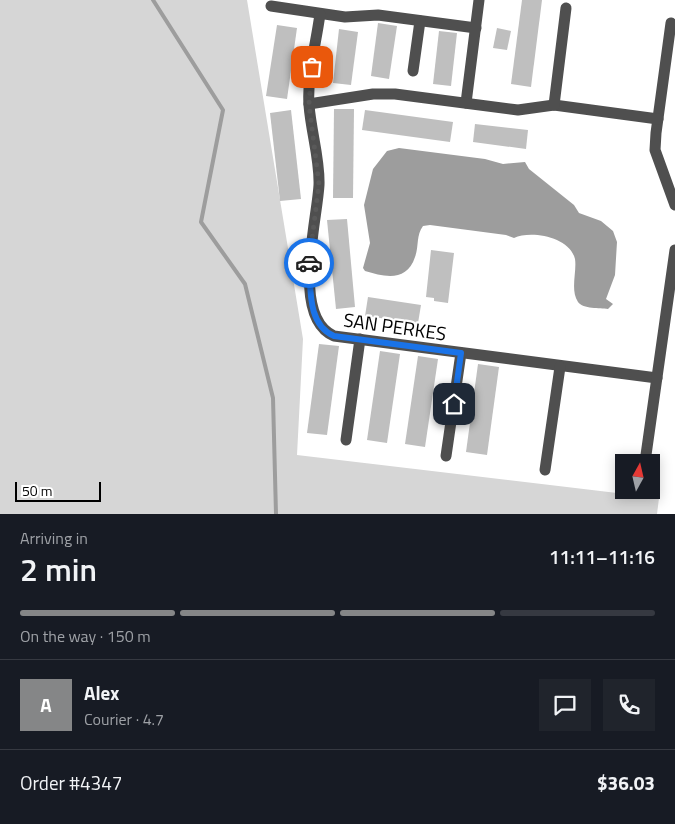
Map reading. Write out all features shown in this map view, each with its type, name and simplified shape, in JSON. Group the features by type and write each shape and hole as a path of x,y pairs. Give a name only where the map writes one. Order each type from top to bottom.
{"street":[{"path":"466,102 479,0"},
{"path":"271,6 345,17 378,15 476,28"},
{"path":"554,105 566,8"},
{"name":"SAN PERKES","path":"320,14 309,104 319,184 309,255 314,316 325,332 334,336 560,367 657,378"},
{"path":"413,71 420,21"},
{"path":"671,23 655,150 675,205"},
{"path":"309,104 373,94 466,102 518,110 554,105 658,119"},
{"path":"646,454 675,250"},
{"path":"346,440 360,339"},
{"path":"446,456 461,353"},
{"path":"545,470 560,367"}],"shaded area":[{"path":"0,0 247,0 303,339 297,455 615,493 615,499 659,499 657,514 0,514"},
{"path":"399,148 485,159 503,164 525,162 529,169 574,205 579,213 601,221 613,231 617,242 615,275 606,299 613,304 608,309 588,307 580,304 574,292 575,259 572,251 558,241 539,235 514,238 506,235 430,225 423,226 419,233 415,257 407,271 394,276 388,276 365,271 363,268 370,243 364,205 373,169 387,151"}],"building":[{"path":"522,0 542,0 531,87 511,84"},
{"path":"378,23 397,26 389,79 371,76"},
{"path":"277,25 297,28 287,99 266,96"},
{"path":"497,28 511,31 507,50 493,48"},
{"path":"339,29 358,32 351,85 333,83"},
{"path":"439,31 457,33 451,86 433,84"},
{"path":"334,109 354,109 353,198 333,198"},
{"path":"291,110 301,199 280,201 270,113"},
{"path":"365,110 453,122 450,142 362,130"},
{"path":"475,124 528,130 526,149 473,142"},
{"path":"347,219 355,307 336,309 327,220"},
{"path":"431,250 454,253 448,303 434,301 434,298 426,297"},
{"path":"368,297 421,305 418,323 365,316"},
{"path":"319,344 339,346 327,435 307,433"},
{"path":"380,351 400,354 387,443 367,440"},
{"path":"418,356 438,359 425,447 405,444"},
{"path":"478,364 499,367 487,455 466,452"}],"waterway":[{"path":"153,0 223,110 201,222 245,284 273,398 276,514"}],"way so far":[{"path":"309,263 319,184 309,104 312,67"}],"route":[{"path":"309,263 314,316 318,325 325,332 334,336 461,353 454,404"}]}
